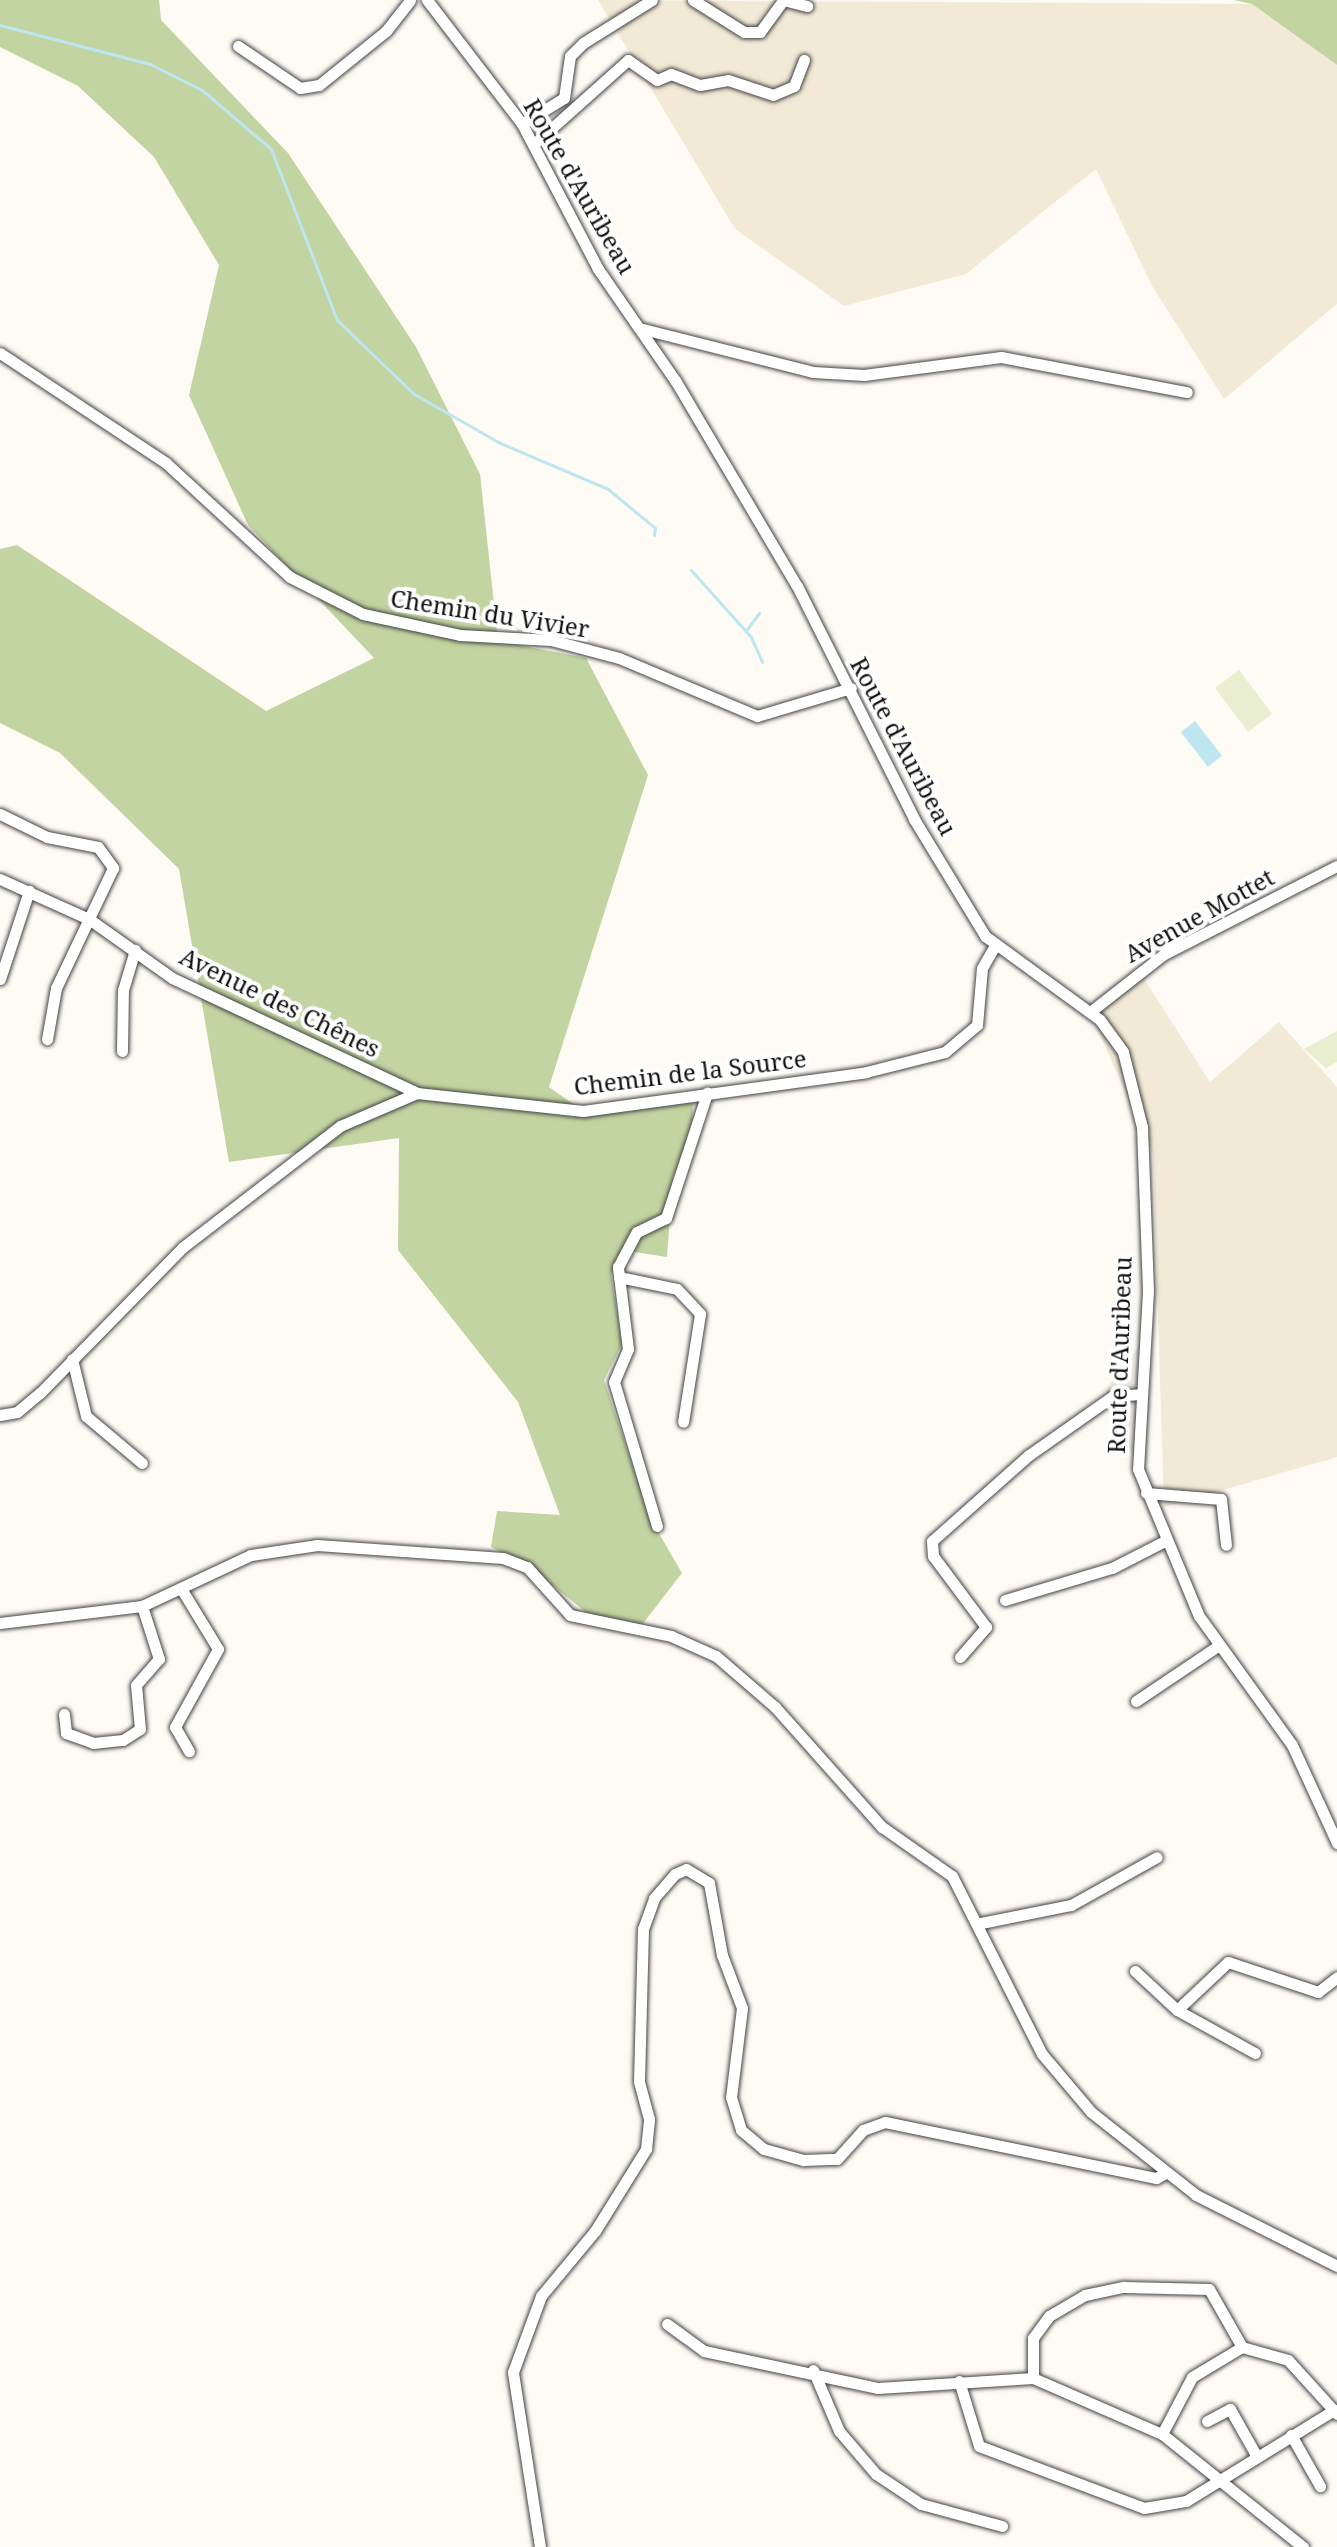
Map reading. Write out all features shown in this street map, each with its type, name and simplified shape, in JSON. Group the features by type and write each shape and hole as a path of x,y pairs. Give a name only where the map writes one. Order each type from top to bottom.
{"street":[{"path":"238,46 300,88 319,85 386,31 410,0"},
{"name":"Route d'Auribeau","path":"427,0 450,26 534,144 598,269 643,329 851,688 914,819 994,947 1090,1012 1123,1052 1142,1127 1148,1291 1138,1469 1165,1541 1218,1646 1292,1745 1337,1843"},
{"path":"522,124 564,98 577,49 652,0"},
{"path":"693,0 744,32 760,32 783,0 807,6"},
{"path":"534,144 628,60 657,80 671,74 700,85 728,80 773,95 794,86 804,60"},
{"path":"643,329 813,372 864,375 1001,357 1187,392"},
{"name":"Chemin du Vivier","path":"0,353 166,463 290,577 363,614 460,635 551,640 619,658 757,716 851,688"},
{"path":"0,814 108,853 113,868 56,988 47,1039"},
{"name":"Avenue Mottet","path":"1090,1012 1164,954 1337,866"},
{"name":"Avenue des Chênes","path":"0,879 89,919 172,978 417,1093"},
{"path":"0,979 29,891"},
{"name":"Chemin de la Source","path":"417,1093 583,1111 866,1072 945,1052 977,1025 982,968 994,947"},
{"path":"122,1051 123,990 135,950"},
{"path":"0,1415 17,1412 72,1359 134,1290 304,1148 417,1093"},
{"path":"657,1526 614,1382 628,1349 619,1277 637,1232 666,1218 707,1093"},
{"path":"619,1277 677,1289 700,1314 683,1422"},
{"path":"72,1359 86,1416 142,1463"},
{"path":"960,1657 986,1627 933,1556 932,1541 1029,1455 1113,1396 1140,1394"},
{"path":"1146,1493 1221,1499 1226,1545"},
{"path":"1005,1600 1112,1568 1165,1541"},
{"path":"0,1623 142,1606 182,1590 251,1555 317,1545 467,1554 527,1567 570,1615 671,1636 738,1670 874,1819 952,1876 981,1923 1042,2054 1091,2112 1164,2174 1337,2266"},
{"path":"182,1590 218,1649 175,1727 189,1751"},
{"path":"64,1714 66,1733 93,1743 123,1740 140,1729 136,1685 159,1659 142,1606"},
{"path":"1136,1701 1218,1646"},
{"path":"981,1923 1071,1905 1157,1857"},
{"path":"540,2547 513,2372 541,2296 595,2231 646,2149 639,2081 643,1929 650,1906 675,1874 686,1869 709,1883 722,1955 742,2008 731,2097 741,2130 764,2149 803,2160 837,2159 863,2130 885,2122 1156,2178 1164,2174"},
{"path":"1177,2010 1228,1962 1318,1992 1337,1977"},
{"path":"1135,1971 1177,2010 1255,2053"},
{"path":"959,2381 979,2446 1127,2504 1172,2508 1218,2477 1336,2412 1288,2360 1242,2347 1209,2289 1124,2287 1085,2295 1049,2316 1033,2338 1033,2378"},
{"path":"667,2324 704,2351 813,2370 878,2388 1033,2378 1162,2434 1303,2547"},
{"path":"1162,2434 1192,2377 1242,2347"},
{"path":"813,2370 839,2431 876,2474 921,2504 1002,2526"},
{"path":"1207,2421 1230,2409 1256,2455"},
{"path":"1291,2435 1320,2486"}],"shaded area":[{"path":"598,0 1252,4 1337,65 1337,304 1224,399 1152,286 1096,169 966,274 844,306 735,229"},
{"path":"1139,971 1210,1082 1279,1022 1337,1087 1337,1457 1164,1507 1153,1155 1090,1012"},
{"path":"1143,1341 1138,1469 1106,1389"}],"green space":[{"path":"0,0 159,0 161,20 288,153 416,347 480,474 498,641 586,658 648,775 549,1087 576,1106 693,1100 692,1132 673,1177 667,1257 621,1250 611,1275 622,1344 604,1380 650,1518 682,1573 641,1626 597,1621 526,1564 491,1547 497,1511 560,1515 518,1402 398,1250 399,1138 229,1162 179,869 60,753 0,723 0,549 17,545 266,711 374,658 248,525 189,395 219,265 154,157 78,86 0,47"},
{"path":"1234,0 1337,0 1337,65 1252,4"},
{"path":"1239,670 1272,714 1248,732 1215,688"},
{"path":"1337,1031 1337,1062 1326,1068 1304,1049"}],"water":[{"path":"1195,721 1222,756 1208,767 1181,732"}],"waterway":[{"path":"0,25 150,64 202,90 271,149 337,320 414,394 498,442 608,489 655,528 654,535"},
{"path":"691,570 751,637 762,662"},
{"path":"747,629 759,613"}]}
